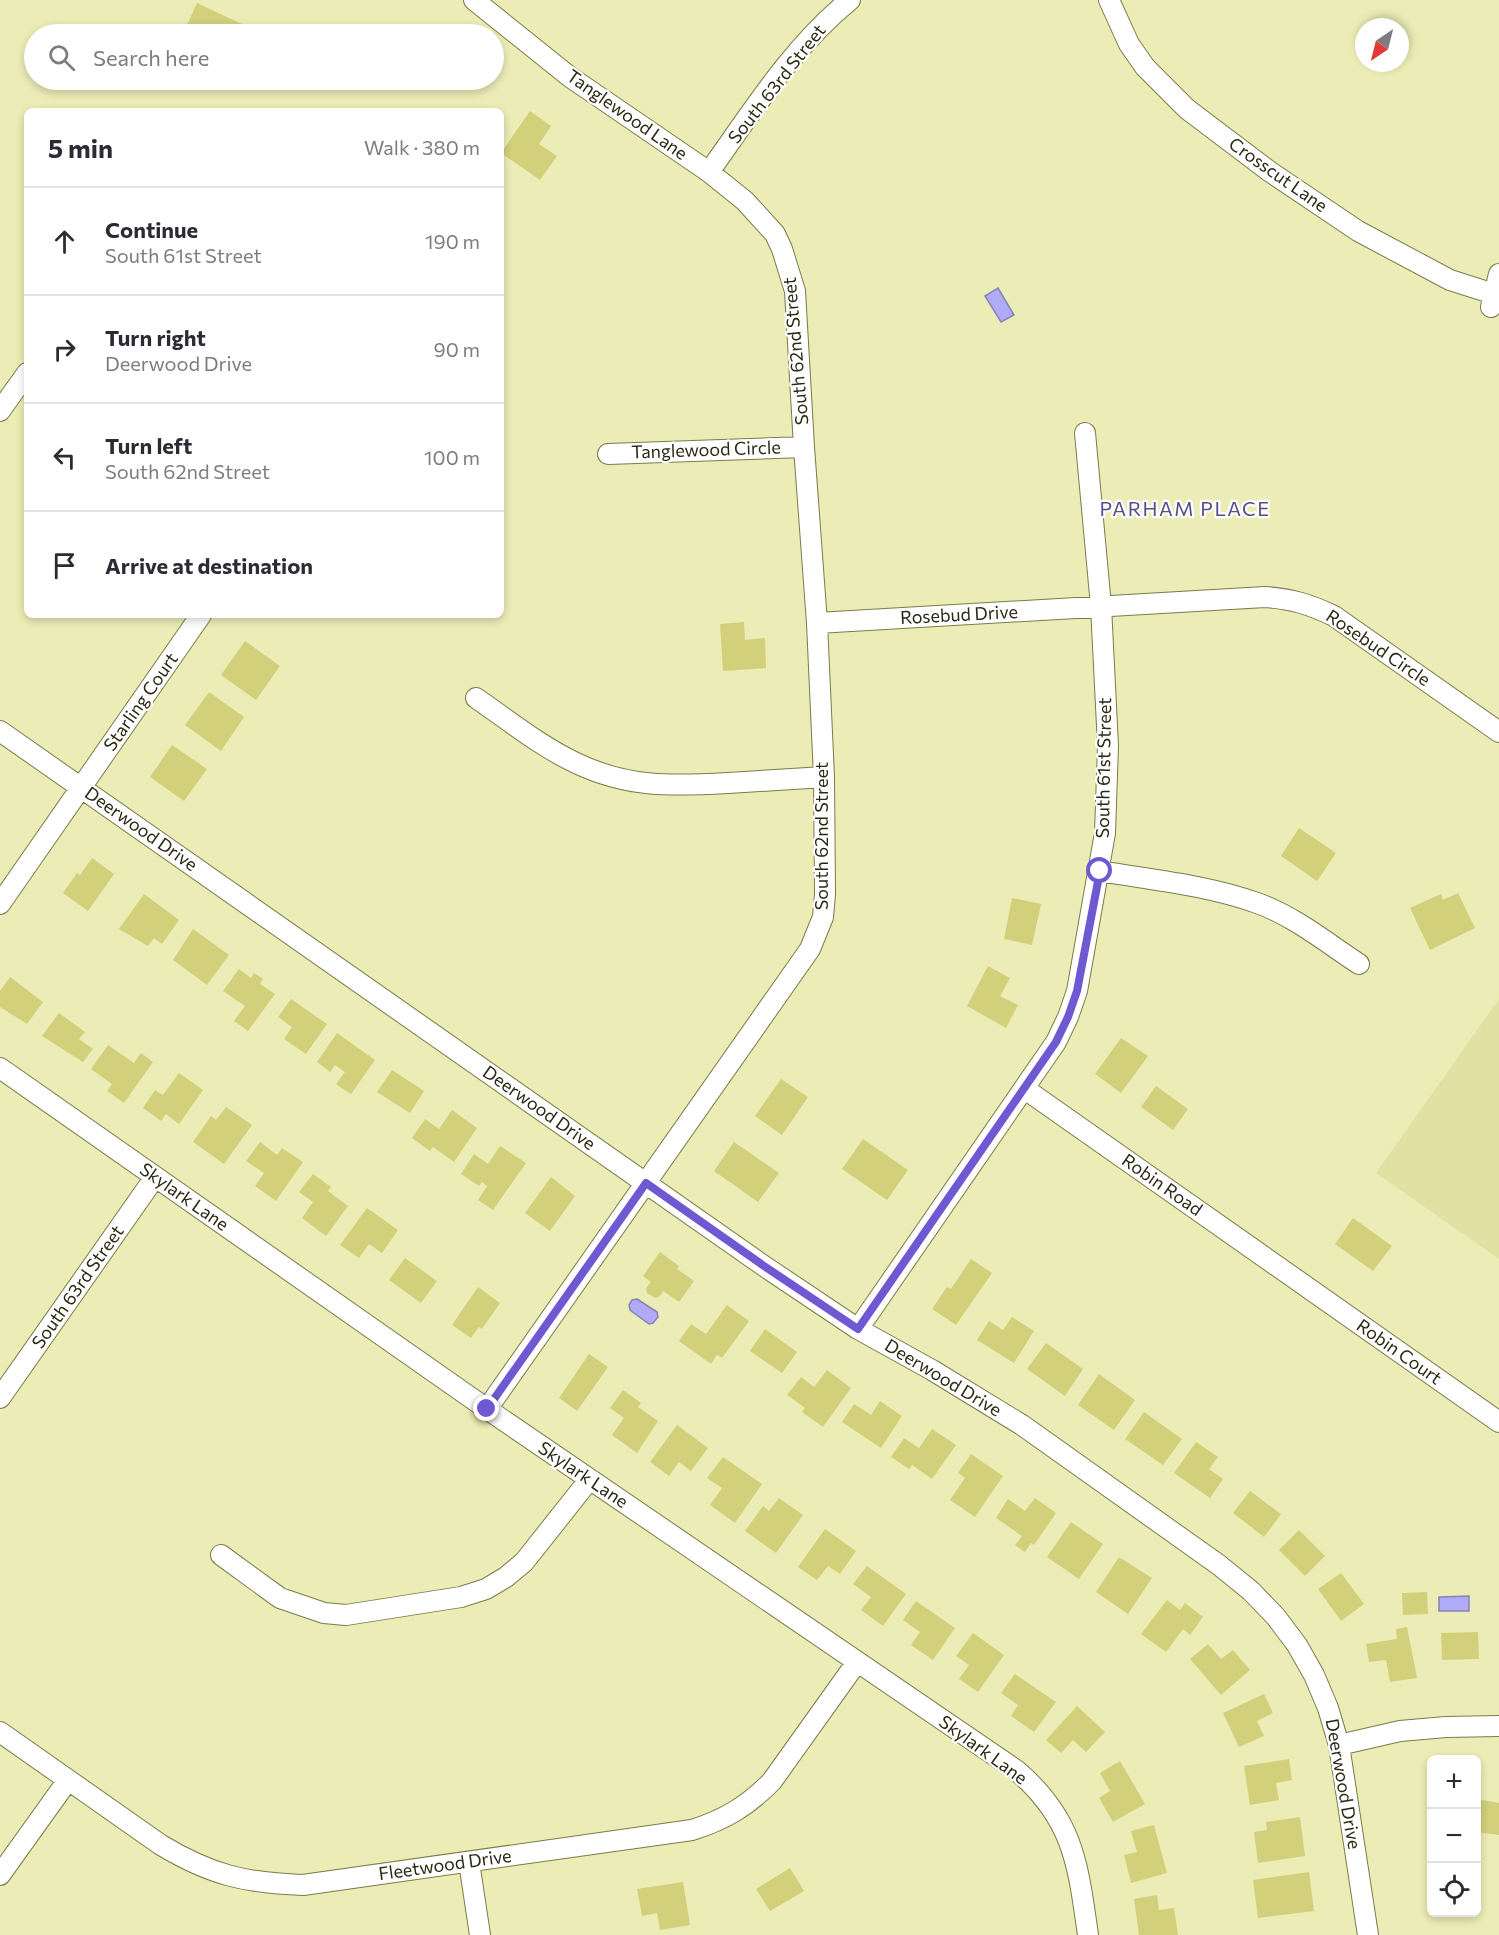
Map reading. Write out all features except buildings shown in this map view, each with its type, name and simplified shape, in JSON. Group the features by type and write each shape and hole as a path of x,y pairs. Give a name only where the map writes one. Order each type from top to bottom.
{"street":[{"name":"Tanglewood Lane","path":"474,0 570,76 709,172 746,201 775,234"},
{"name":"South 63rd Street","path":"709,172 791,60 821,25 850,0"},
{"name":"Crosscut Lane","path":"1109,0 1129,45 1144,67 1187,109 1269,171 1358,231 1493,301 1499,274"},
{"name":"South 62nd Street","path":"487,1409 810,949 823,917 825,894 824,777 817,623 795,291 775,234"},
{"path":"0,411 24,377"},
{"name":"South 61st Street","path":"858,1329 1056,1042 1077,991 1106,833 1108,746 1101,606 1085,433"},
{"name":"Tanglewood Circle","path":"608,454 804,447"},
{"name":"Rosebud Circle","path":"1101,606 1265,597 1309,604 1334,616 1499,732"},
{"name":"Rosebud Drive","path":"817,623 1101,606"},
{"name":"Starling Court","path":"0,904 199,618"},
{"path":"476,698 575,763 606,775 634,782 669,786 824,777"},
{"name":"Deerwood Drive","path":"0,731 764,1266 858,1329 932,1370 1022,1425 1219,1565 1251,1591 1276,1617 1297,1645 1329,1708 1339,1745 1368,1935"},
{"path":"1100,871 1224,893 1259,903 1291,919 1359,964"},
{"name":"Skylark Lane","path":"0,1068 487,1409 1016,1770 1045,1799 1062,1824 1078,1868 1088,1935"},
{"name":"Robin Road","path":"1025,1089 1299,1282"},
{"name":"South 63rd Street","path":"0,1398 155,1177"},
{"name":"Robin Court","path":"1299,1282 1499,1422"},
{"path":"221,1556 280,1598 324,1613 346,1615 461,1597 486,1589 506,1577 524,1562 590,1480"},
{"name":"Fleetwood Drive","path":"0,1732 186,1860 240,1880 303,1885 692,1830 714,1823 736,1812 772,1781 856,1662"},
{"path":"1339,1745 1400,1731 1499,1726"},
{"path":"0,1875 68,1779"},
{"path":"469,1862 480,1935"}],"shaded area":[{"path":"998,288 1014,315 1001,322 985,296"},
{"path":"1499,999 1499,1259 1376,1173"},
{"path":"637,1299 657,1312 658,1317 653,1323 649,1324 630,1310 629,1305 632,1300"},
{"path":"1469,1596 1469,1611 1439,1611 1439,1597"}],"district":[{"name":"PARHAM PLACE","path":"1185,509"}],"route":[{"path":"487,1409 646,1183 858,1329 1056,1042 1077,991 1100,871"}]}
